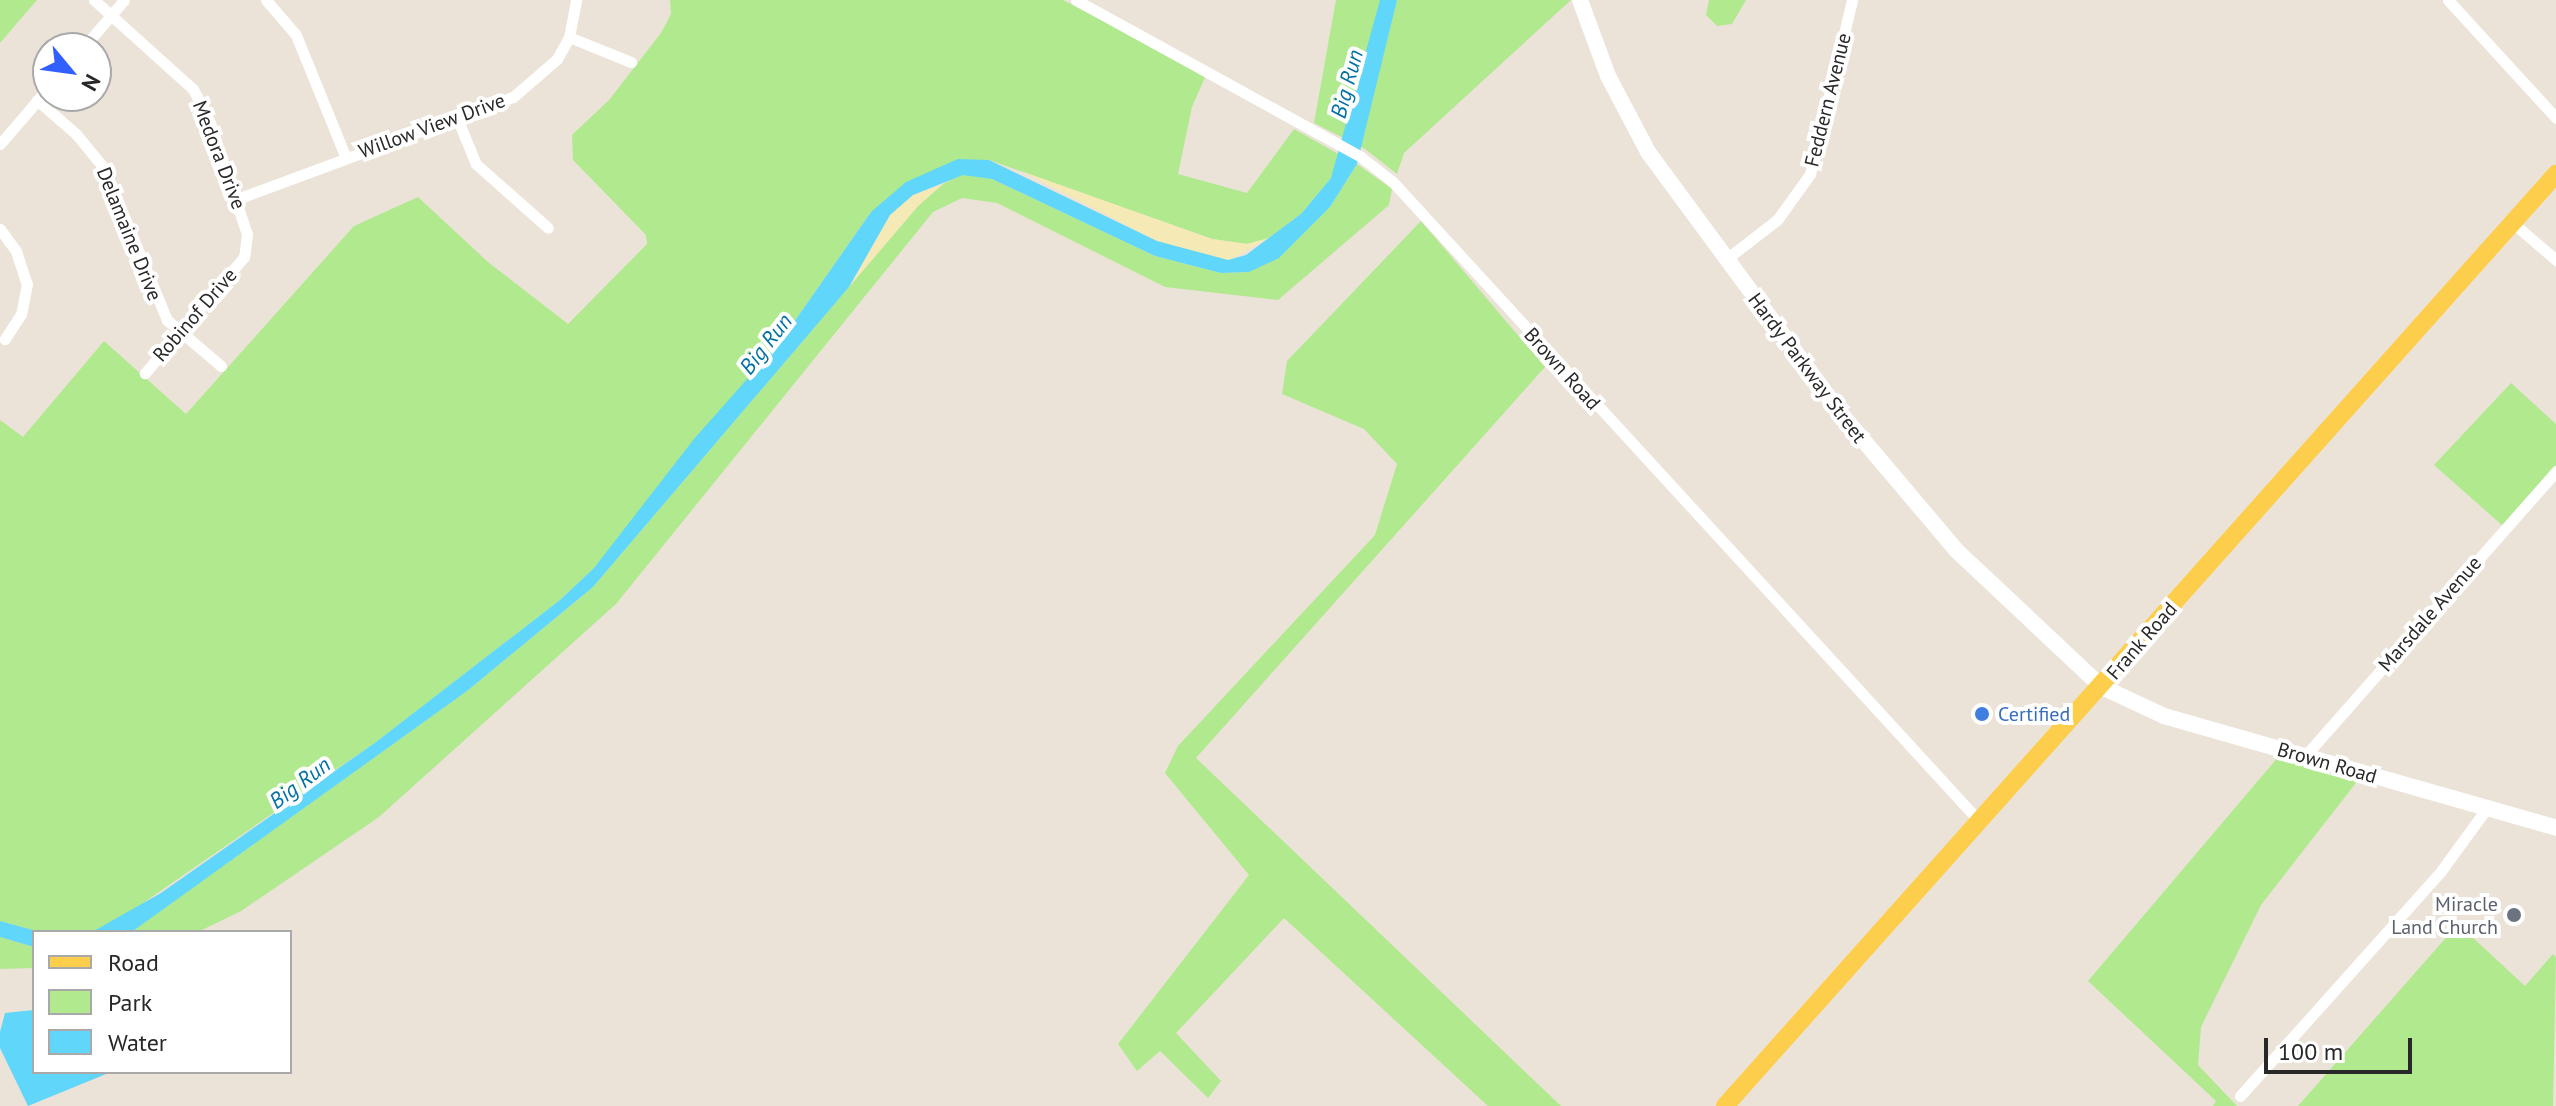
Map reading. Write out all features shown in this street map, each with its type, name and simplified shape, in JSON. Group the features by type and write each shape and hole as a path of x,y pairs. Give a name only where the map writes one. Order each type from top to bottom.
{"main road":[{"name":"Hardy Parkway Street","path":"1580,0 1608,76 1639,137 1725,260 1926,516 2102,687"},
{"name":"Frank Road","path":"1725,1106 1981,823 2556,174"},
{"name":"Brown Road","path":"2102,687 2143,710 2556,828"}],"street":[{"name":"Medora Drive","path":"94,0 193,89 237,199 247,234 244,257"},
{"path":"97,32 124,0"},
{"path":"266,0 296,35 346,158"},
{"name":"Willow View Drive","path":"237,199 457,118 530,86 557,59 569,37 576,0"},
{"name":"Brown Road","path":"1076,0 1361,157 1423,213 1981,823"},
{"name":"Feddern Avenue","path":"1725,260 1777,220 1810,174 1852,0"},
{"path":"2448,0 2556,118"},
{"path":"569,37 631,62"},
{"path":"0,144 32,106"},
{"name":"Delamaine Drive","path":"51,112 76,134 104,168 159,308 180,332 221,366"},
{"path":"457,118 476,164 548,228"},
{"path":"2513,223 2556,260"},
{"path":"0,229 16,251 27,284 21,314 5,339"},
{"name":"Robinof Drive","path":"145,373 244,257"},
{"name":"Marsdale Avenue","path":"2305,756 2556,471"},
{"path":"2240,1096 2441,871 2487,808"}],"green space":[{"path":"0,0 37,0 0,43"},
{"path":"670,0 1063,0 1206,75 1192,107 1178,174 1247,193 1294,129 1340,155 1331,178 1301,214 1269,238 1247,244 1212,239 989,160 871,212 780,342 594,568 560,600 376,742 120,919 96,930 33,930 0,921 0,420 23,437 104,341 186,414 354,226 418,197 488,262 568,324 647,244 646,235 573,160 572,135 609,100 661,33 671,14"},
{"path":"1336,0 1571,0 1404,153 1397,174 1365,149 1314,123"},
{"path":"1709,0 1746,0 1732,24 1717,26 1706,15"},
{"path":"1357,164 1392,189 1389,205 1278,300 1165,287 997,203 962,198 933,212 616,604 379,817 241,911 202,930 134,930 467,691 593,587 918,206 943,184 963,174 992,179 1155,256 1221,273 1249,272 1330,207"},
{"path":"1421,221 1545,367 1196,758 1561,1106 1488,1106 1284,918 1176,1033 1221,1081 1208,1098 1160,1051 1137,1071 1118,1044 1249,875 1165,773 1178,746 1375,535 1397,464 1364,429 1282,394 1287,361"},
{"path":"2511,383 2556,424 2556,465 2503,526 2434,465"},
{"path":"2279,756 2359,779 2261,905 2201,1027 2198,1065 2237,1106 2213,1106 2216,1101 2088,981"},
{"path":"2458,924 2525,986 2553,954 2556,957 2553,1106 2298,1106"},
{"path":"0,937 32,946 32,968 0,969"}],"sand":[{"path":"1021,171 1212,239 1247,244 1269,238 1228,261 1202,256 1157,241"},
{"path":"943,184 918,206 849,287 890,215 913,195"}],"water":[{"path":"1380,0 1397,0 1357,164 1330,207 1279,258 1249,272 1221,273 1155,256 992,179 963,175 913,195 890,215 849,287 593,587 467,691 134,930 96,930 161,893 376,742 560,600 594,568 694,439 780,342 871,212 906,182 958,159 989,160 1157,241 1228,260 1246,255 1301,214 1331,178"},
{"path":"0,921 33,930 32,946 0,937"},
{"path":"32,1010 32,1074 106,1074 28,1106 0,1048 5,1013"}],"place":[{"name":"Certified","path":"1982,714"},
{"name":"Miracle Land Church","path":"2514,915"}],"water label":[{"name":"Big Run","path":"1347,84"},
{"name":"Big Run","path":"766,344"},
{"name":"Big Run","path":"300,783"}]}
